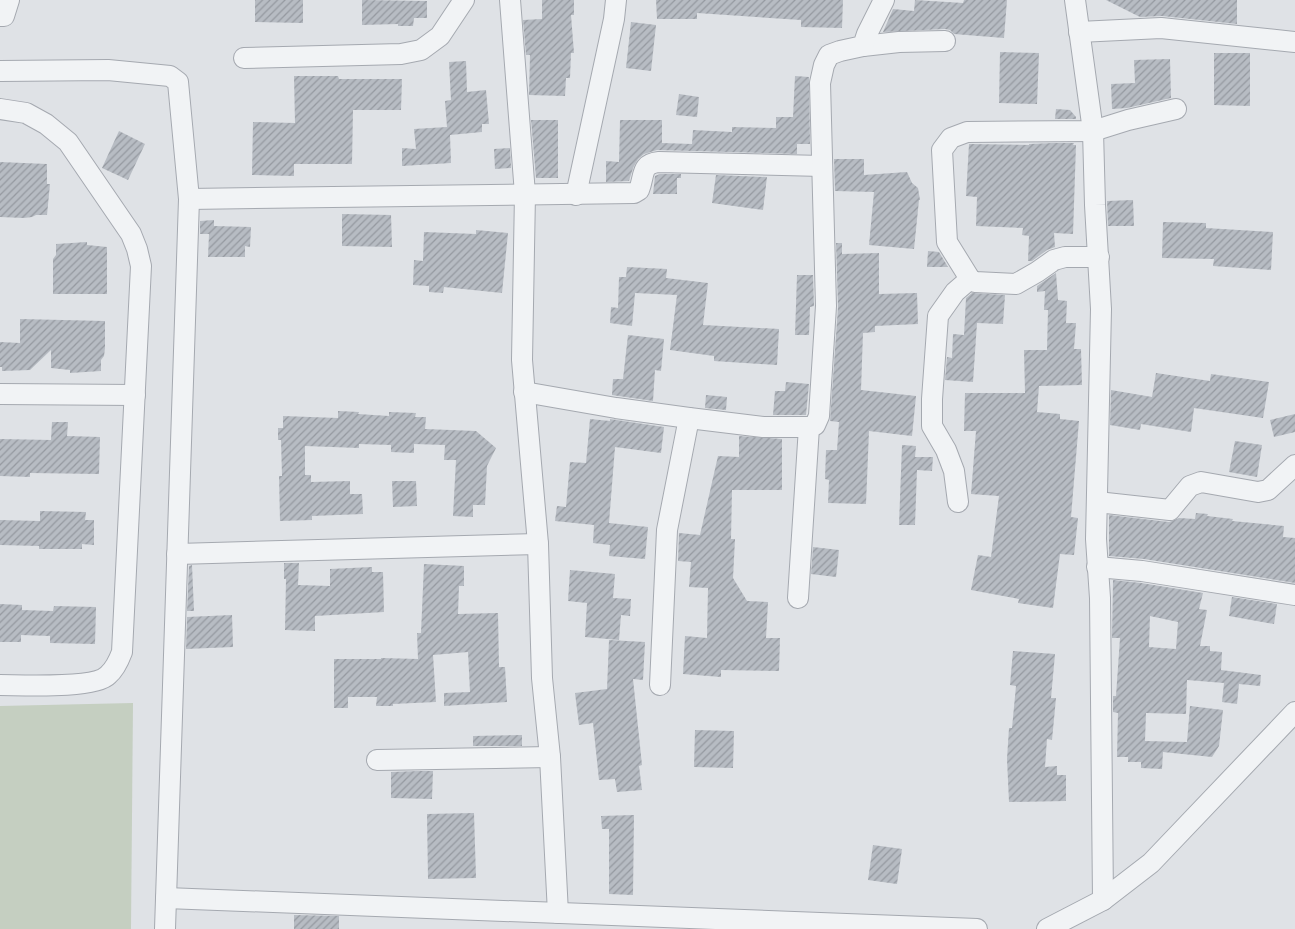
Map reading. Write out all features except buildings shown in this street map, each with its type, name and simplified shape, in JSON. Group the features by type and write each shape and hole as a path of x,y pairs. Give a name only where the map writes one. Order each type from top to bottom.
{"street":[{"path":"0,16 4,16 10,0"},
{"path":"244,58 402,54 421,50 440,36 464,0"},
{"path":"510,0 525,194 522,360 538,544 542,678 550,757 558,913"},
{"path":"576,195 603,74 616,0"},
{"path":"863,46 884,0"},
{"path":"1076,0 1093,131 1102,352 1097,502 1097,567 1100,598 1103,900"},
{"path":"1079,32 1160,28 1295,42"},
{"path":"524,392 616,408 763,428 809,427 815,425 819,416 826,306 820,83 824,65 829,55 863,46 899,42 945,41"},
{"path":"0,71 108,70 170,76 178,82 189,199 165,929"},
{"path":"0,109 26,113 46,124 68,142 131,234 138,250 141,266 122,652 116,665 107,677 96,682 0,685"},
{"path":"1098,257 1065,257 1054,260 1016,284 975,282 970,279 948,242 942,150 951,138 968,132 1093,131 1128,120 1176,109"},
{"path":"189,199 634,193 639,190 645,167 650,163 822,166"},
{"path":"958,502 954,471 946,450 932,426 932,400 938,316 954,292 970,279"},
{"path":"0,394 135,394"},
{"path":"660,685 667,530 689,418"},
{"path":"798,598 809,427"},
{"path":"1097,502 1170,510 1190,486 1201,482 1258,492 1268,490 1295,465"},
{"path":"177,554 538,544"},
{"path":"1097,567 1142,571 1295,595"},
{"path":"1047,929 1103,900 1151,863 1295,712"},
{"path":"377,760 550,757"},
{"path":"166,898 976,929"}],"green space":[{"path":"133,703 131,929 0,929 0,706"}]}
